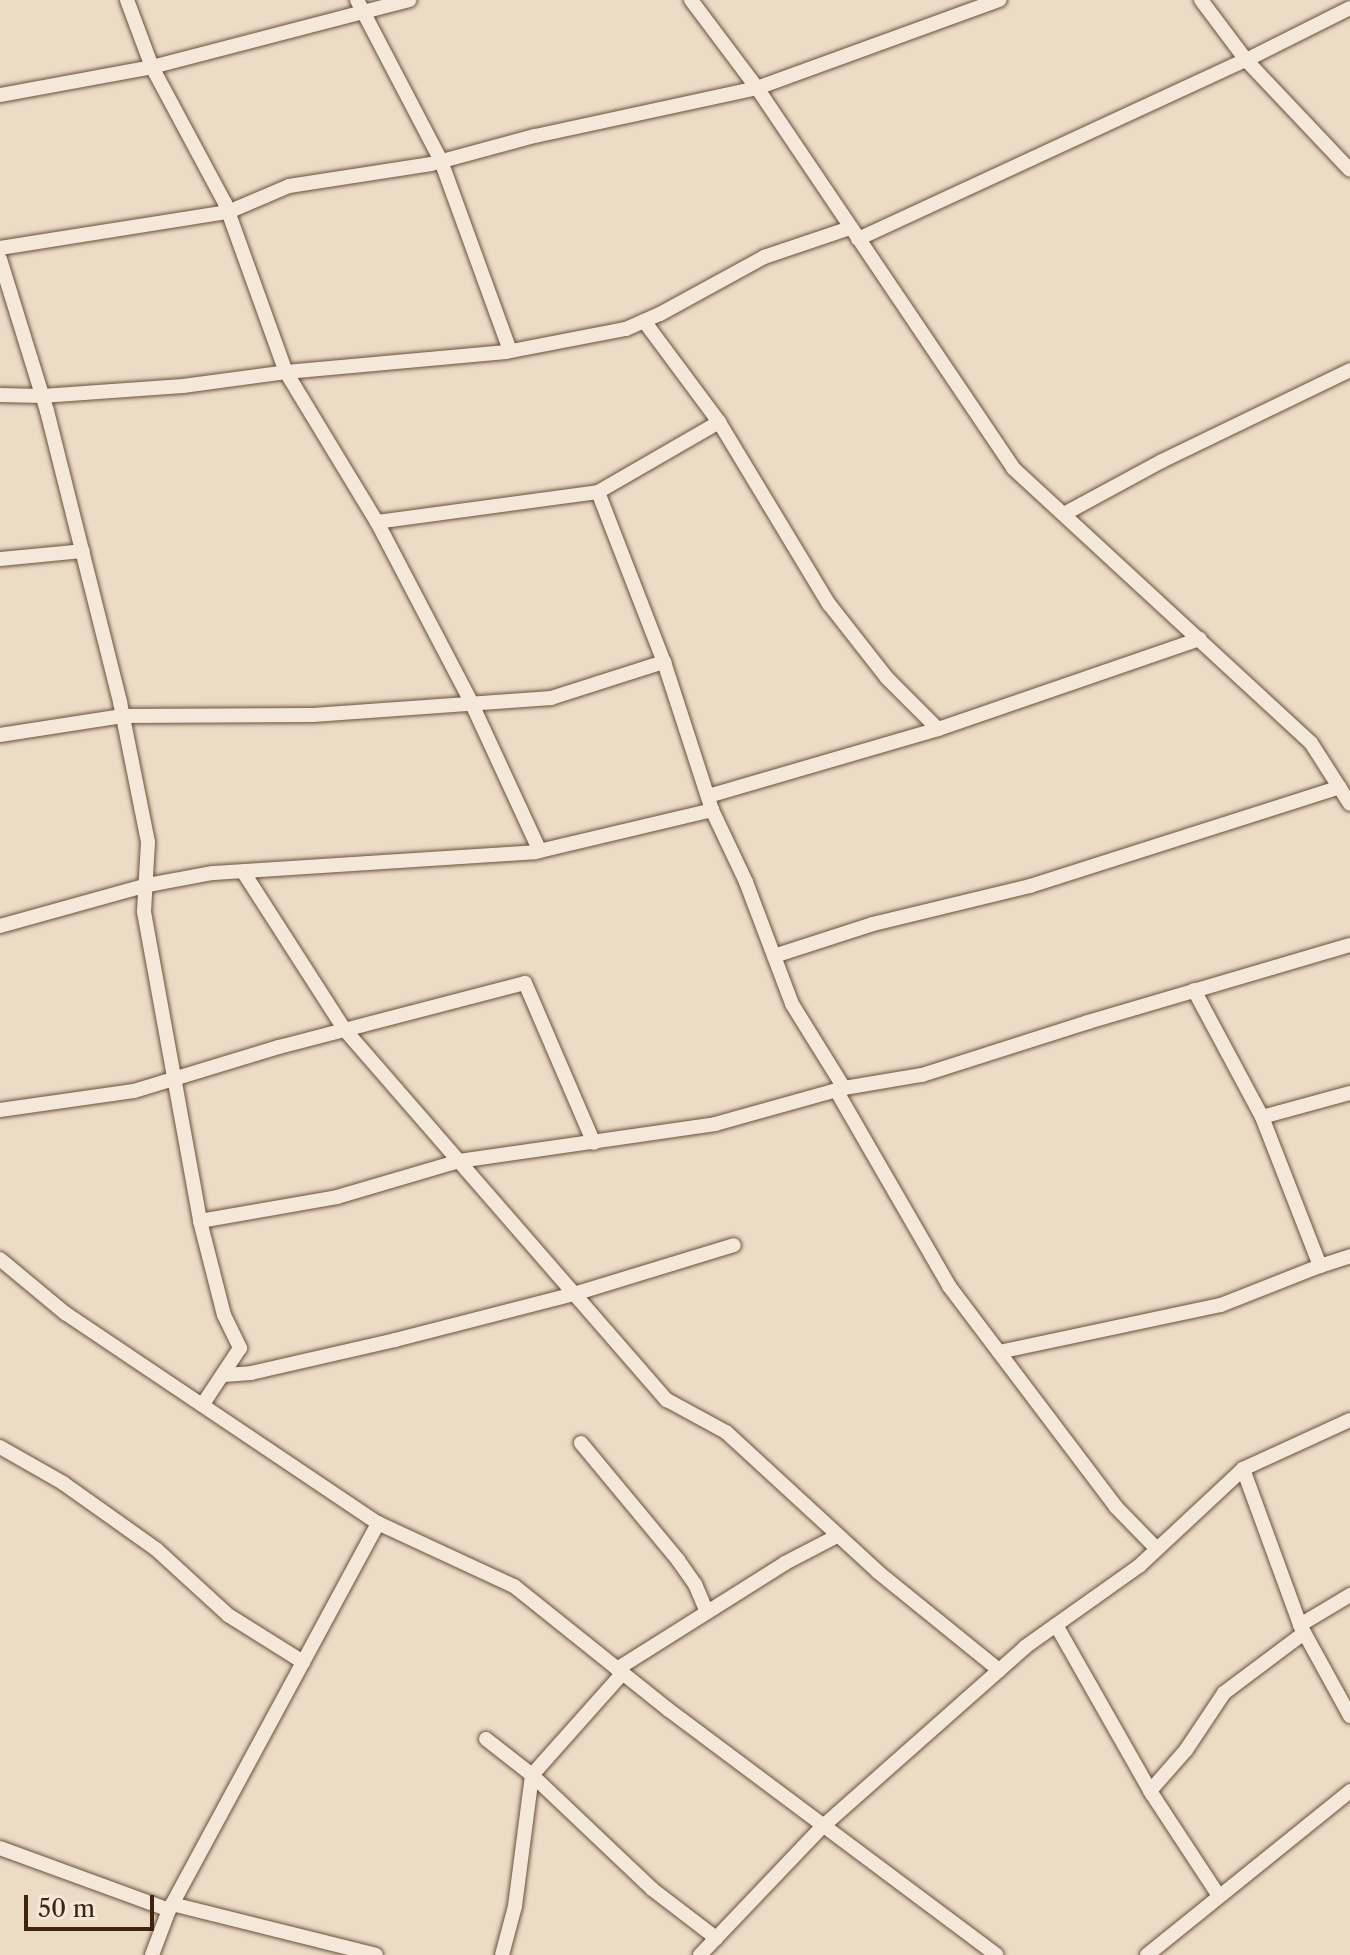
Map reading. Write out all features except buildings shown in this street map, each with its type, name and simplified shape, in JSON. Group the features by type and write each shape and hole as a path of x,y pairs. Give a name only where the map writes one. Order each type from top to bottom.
{"street":[{"path":"127,0 152,67 228,212 286,372 377,522 471,702 540,851"},
{"path":"0,95 152,67 360,5 409,0"},
{"path":"691,0 757,88 1013,468 1311,743 1347,797 1030,886 873,924 774,956"},
{"path":"0,248 228,212 289,186 441,161 535,136 757,88 999,0"},
{"path":"1201,0 1246,60 1350,170"},
{"path":"360,5 441,161 510,351"},
{"path":"0,395 42,396 183,386 286,372 510,351 626,329 764,257 854,233 1246,60 1350,8"},
{"path":"0,259 42,396 123,716 148,842 148,885 144,912 200,1221 224,1315 240,1348 203,1404"},
{"path":"644,321 719,422 829,604 887,678 938,729"},
{"path":"1064,514 1162,461 1350,370"},
{"path":"377,522 598,492 719,422"},
{"path":"598,492 664,662 710,803 746,882 792,1004 949,1286 1116,1507 1156,1548"},
{"path":"0,559 83,551"},
{"path":"0,926 148,885 213,873 540,851 710,803 1200,639"},
{"path":"0,735 123,716 313,715 551,698 664,662"},
{"path":"244,873 344,1029 667,1400 726,1432 837,1536 999,1670"},
{"path":"200,1221 337,1197 459,1161 715,1124 840,1089 922,1075 1350,945"},
{"path":"0,1110 134,1091 174,1076 344,1029 525,983 594,1143"},
{"path":"1194,990 1262,1117 1320,1266"},
{"path":"1262,1117 1350,1093"},
{"path":"224,1375 251,1373 574,1294 734,1245"},
{"path":"999,1352 1221,1305 1350,1256"},
{"path":"0,1259 65,1313 378,1523 514,1586 620,1671 996,1955"},
{"path":"700,1955 823,1826 999,1670 1139,1566 1243,1469 1350,1420"},
{"path":"581,1443 678,1560 695,1584 707,1612"},
{"path":"0,1447 75,1491 156,1549 228,1615 303,1662"},
{"path":"1243,1469 1302,1629 1350,1716"},
{"path":"152,1955 170,1907 378,1523"},
{"path":"502,1955 515,1906 532,1775 620,1671 785,1563 837,1536"},
{"path":"1150,1791 1186,1750 1224,1693 1302,1629 1350,1595"},
{"path":"1056,1625 1150,1791 1219,1896"},
{"path":"486,1739 532,1775 652,1889 716,1938"},
{"path":"1147,1955 1350,1791"},
{"path":"0,1848 170,1907 376,1955"}]}
